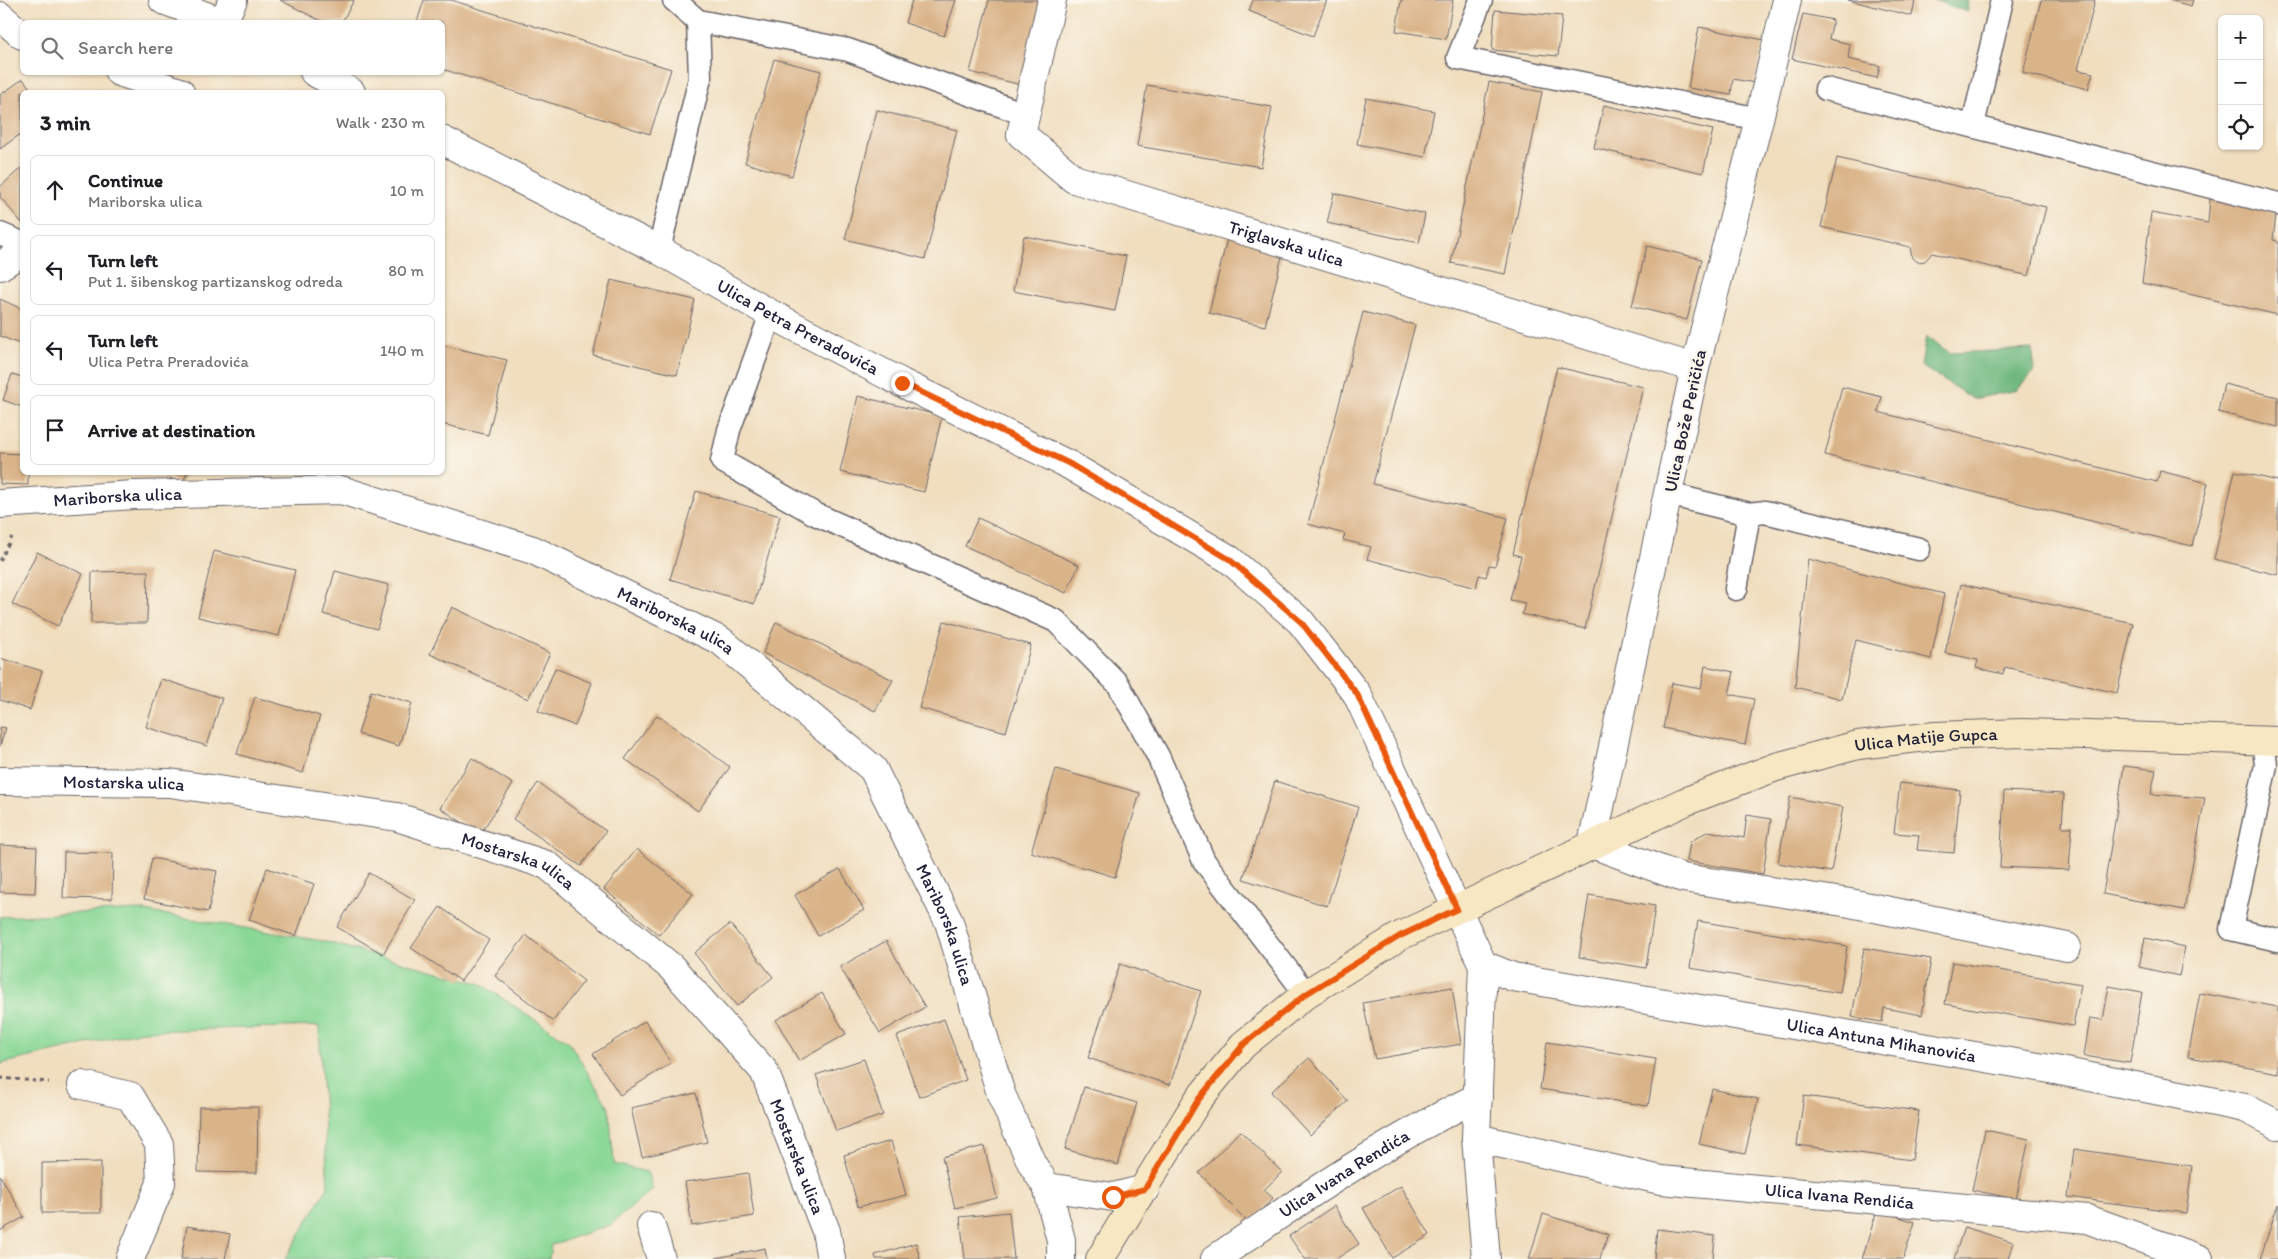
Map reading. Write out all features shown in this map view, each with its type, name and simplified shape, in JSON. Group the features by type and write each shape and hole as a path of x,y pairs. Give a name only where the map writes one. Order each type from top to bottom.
{"street":[{"path":"162,0 217,20"},
{"path":"223,20 234,0"},
{"name":"Triglavska ulica","path":"1052,0 1027,115 1021,134 1074,179 1695,368"},
{"name":"Ulica Bože Peričića","path":"1592,844 1695,368 1759,119 1787,0"},
{"path":"0,16 20,33"},
{"path":"128,75 174,90"},
{"path":"320,75 347,90"},
{"name":"Ulica Petra Preradovića","path":"445,142 659,250 771,314 902,383 1070,464 1229,559 1294,616 1357,694 1483,965"},
{"path":"0,266 20,253"},
{"name":"Mariborska ulica","path":"0,504 134,495 340,490 533,550 721,641 873,769 949,922 1001,1094 1032,1164 1047,1187 1061,1240 1061,1259"},
{"name":"Ulica Matije Gupca","path":"1100,1259 1145,1189 1198,1100 1244,1044 1306,994 1400,936 1684,802 1776,767 1858,745 1935,736 2022,733 2270,741"},
{"name":"Mostarska ulica","path":"0,781 170,783 397,817 547,864 671,967 764,1071 826,1231 831,1259"},
{"path":"1592,844 1683,878 1850,903 2067,947"},
{"path":"1483,965 1476,1138 1486,1259"},
{"name":"Ulica Antuna Mihanovića","path":"1483,965 1513,977 2050,1070 2236,1106 2245,1108 2278,1125"},
{"path":"82,1085 130,1096 159,1144 161,1183 130,1259"},
{"name":"Ulica Ivana Rendića","path":"1215,1259 1323,1185 1429,1121 1478,1097"},
{"name":"Ulica Ivana Rendića","path":"1476,1138 1661,1180 2087,1219 2199,1259"},
{"path":"1047,1187 1113,1197 1145,1189"},
{"path":"651,1226 661,1259"}],"lane":[{"path":"674,0 698,21 848,50 1027,115"},
{"path":"1481,0 1458,58 1759,119"},
{"path":"1973,125 2002,0"},
{"path":"659,250 700,78 698,21"},
{"path":"1826,89 2278,204"},
{"path":"0,234 20,242"},
{"path":"771,314 729,430 722,462 815,514 1056,621 1118,684 1158,756 1204,861 1306,994"},
{"path":"1668,494 1750,514 1766,512 1919,549"},
{"path":"1736,589 1750,514"},
{"path":"2270,741 2231,929 2278,940"}],"path":[{"path":"0,1078 82,1085"}],"green space":[{"path":"1933,0 1967,0 1968,12"},
{"path":"1926,336 1950,353 2033,349 2034,372 2017,390 1973,399 1921,366"},
{"path":"138,910 323,941 479,983 569,1042 609,1108 614,1164 647,1172 653,1189 610,1225 551,1245 549,1259 285,1259 328,1187 319,1026 142,1031 0,1064 0,917"}],"building":[{"path":"280,0 354,0 343,20 319,20"},
{"path":"424,0 451,0 671,69 650,134 445,70 445,20 418,20"},
{"path":"912,0 956,0 944,36 905,23"},
{"path":"989,0 1044,0 1021,85 970,72"},
{"path":"1253,0 1327,0 1313,36 1249,11"},
{"path":"1401,0 1453,0 1446,39 1396,31"},
{"path":"1848,0 1915,0 1912,16"},
{"path":"2041,0 2095,0 2078,70 2093,73 2088,89 2023,73"},
{"path":"2169,0 2193,0 2191,6"},
{"path":"1495,10 1562,16 1558,56 1492,50"},
{"path":"1803,14 1833,20 1829,39 1850,44 1848,59 1880,66 1877,78 1792,59"},
{"path":"1699,27 1764,40 1755,83 1733,79 1731,95 1688,88"},
{"path":"774,59 821,71 792,176 745,163"},
{"path":"23,79 31,90 20,90 20,134 0,149 0,95"},
{"path":"1489,82 1542,92 1505,274 1451,263"},
{"path":"1147,85 1272,107 1261,167 1137,146"},
{"path":"1366,98 1434,111 1425,157 1357,144"},
{"path":"1604,105 1713,130 1703,173 1594,148"},
{"path":"877,110 957,130 925,259 845,239"},
{"path":"1837,158 2046,207 2029,276 1932,253 1925,261 1918,262 1912,258 1910,247 1821,227"},
{"path":"20,169 20,221 0,197 0,187"},
{"path":"1334,193 1425,214 1419,243 1327,223"},
{"path":"2210,199 2276,213 2273,240 2278,241 2278,315 2142,283 2151,213 2208,223"},
{"path":"1228,235 1284,248 1265,326 1209,313"},
{"path":"1024,236 1126,256 1115,311 1013,291"},
{"path":"1647,246 1702,259 1687,320 1632,306"},
{"path":"611,280 695,300 677,375 593,355"},
{"path":"0,299 20,308 20,344 0,336"},
{"path":"1363,312 1415,325 1373,484 1508,518 1495,566 1489,565 1486,577 1479,575 1476,588 1367,559 1371,547 1343,540 1345,534 1308,524"},
{"path":"445,346 507,360 488,435 445,425"},
{"path":"1557,367 1643,387 1585,629 1522,614 1525,603 1510,600 1521,556 1513,554"},
{"path":"12,374 20,376 20,406 3,400"},
{"path":"2224,384 2278,397 2278,427 2218,412"},
{"path":"1842,387 1882,397 1878,412 2157,482 2160,471 2208,483 2192,546 1825,455"},
{"path":"858,396 942,416 924,492 840,472"},
{"path":"0,453 20,454 20,475 28,475 28,485 0,484"},
{"path":"2235,471 2278,481 2278,575 2214,559"},
{"path":"165,475 186,475 181,484"},
{"path":"696,491 780,516 754,604 670,579"},
{"path":"978,518 1079,565 1066,593 965,546"},
{"path":"214,551 295,570 279,636 198,617"},
{"path":"37,552 83,574 58,626 12,604"},
{"path":"1808,559 1944,594 1931,659 1856,640 1842,699 1795,687"},
{"path":"148,571 147,623 91,623 92,572"},
{"path":"335,571 389,585 377,629 323,614"},
{"path":"1961,584 2133,623 2117,693 2005,667 2003,674 1976,668 1978,660 1945,653"},
{"path":"452,607 550,653 528,699 430,654"},
{"path":"944,621 1031,645 1006,732 919,708"},
{"path":"776,622 893,680 875,711 763,653"},
{"path":"0,658 42,671 30,710 0,700"},
{"path":"1705,666 1734,672 1729,694 1754,699 1745,745 1663,728 1672,683 1701,688"},
{"path":"555,668 592,683 575,726 538,711"},
{"path":"161,679 222,698 207,746 146,727"},
{"path":"371,691 412,703 399,746 358,734"},
{"path":"255,697 320,716 303,773 237,754"},
{"path":"657,715 730,767 698,811 625,759"},
{"path":"0,727 6,728 0,746"},
{"path":"472,758 513,784 480,834 440,808"},
{"path":"2124,766 2156,770 2151,794 2205,798 2184,910 2103,894"},
{"path":"1056,769 1140,793 1115,877 1031,852"},
{"path":"1275,781 1358,807 1327,906 1243,879"},
{"path":"538,783 606,831 581,866 513,819"},
{"path":"1900,783 1960,790 1954,853 1917,850 1919,835 1894,833"},
{"path":"2004,791 2064,794 2062,827 2072,827 2069,870 2000,867"},
{"path":"1790,797 1843,807 1831,872 1778,863"},
{"path":"1747,815 1771,819 1763,874 1687,861 1690,842 1708,831 1744,838"},
{"path":"0,845 37,847 35,893 0,892"},
{"path":"637,849 693,894 659,935 604,889"},
{"path":"64,852 113,853 112,899 63,898"},
{"path":"152,858 217,871 208,912 144,899"},
{"path":"267,868 314,884 296,936 249,920"},
{"path":"840,869 864,910 818,936 795,895"},
{"path":"369,873 415,900 383,954 337,927"},
{"path":"1589,895 1655,906 1646,968 1579,957"},
{"path":"440,907 489,940 461,981 411,948"},
{"path":"1698,921 1847,946 1840,993 1690,968"},
{"path":"730,924 773,977 737,1006 694,953"},
{"path":"526,935 584,981 553,1021 495,976"},
{"path":"2145,938 2185,947 2179,976 2139,967"},
{"path":"886,941 925,1007 880,1033 840,967"},
{"path":"1864,948 1931,959 1922,1015 1884,1008 1882,1022 1852,1017"},
{"path":"1952,962 2081,984 2073,1026 1945,1004"},
{"path":"1120,964 1201,991 1170,1085 1088,1058"},
{"path":"2109,986 2142,992 2130,1063 2084,1056 2090,1018 2103,1020"},
{"path":"1452,987 1461,1044 1375,1059 1363,1003"},
{"path":"822,993 846,1034 799,1061 776,1020"},
{"path":"2200,993 2278,1007 2278,1073 2188,1057"},
{"path":"944,1019 966,1080 919,1097 897,1036"},
{"path":"645,1021 671,1063 620,1095 593,1054"},
{"path":"1547,1042 1656,1059 1648,1106 1540,1089"},
{"path":"1309,1058 1348,1101 1310,1135 1271,1092"},
{"path":"864,1059 883,1115 836,1131 816,1075"},
{"path":"1084,1087 1137,1103 1118,1165 1065,1149"},
{"path":"1712,1089 1758,1099 1745,1154 1699,1144"},
{"path":"696,1093 707,1142 642,1157 631,1108"},
{"path":"1804,1096 1919,1111 1912,1160 1797,1145"},
{"path":"199,1107 258,1107 257,1173 198,1172"},
{"path":"1985,1130 2029,1139 2016,1199 1972,1190"},
{"path":"1240,1131 1282,1172 1264,1190 1273,1198 1249,1223 1199,1173"},
{"path":"891,1141 906,1195 858,1207 844,1155"},
{"path":"984,1146 997,1198 955,1208 942,1157"},
{"path":"2074,1149 2192,1166 2186,1213 2068,1197"},
{"path":"101,1162 101,1213 42,1213 42,1163"},
{"path":"748,1173 754,1216 692,1226 685,1182"},
{"path":"0,1175 24,1217 0,1231"},
{"path":"1401,1186 1430,1235 1392,1258 1363,1208"},
{"path":"2278,1204 2278,1259 2260,1259"},
{"path":"1334,1206 1359,1244 1336,1259 1305,1259 1289,1236"},
{"path":"1877,1210 1915,1222 1903,1259 1862,1259"},
{"path":"1009,1212 1014,1259 965,1259 960,1217"},
{"path":"1543,1214 1608,1234 1600,1259 1529,1259"},
{"path":"187,1226 230,1234 225,1259 181,1259"},
{"path":"1964,1227 2013,1242 2008,1259 1954,1259"},
{"path":"1657,1229 1715,1236 1713,1259 1654,1259"},
{"path":"916,1243 920,1259 876,1259 875,1255"},
{"path":"765,1248 767,1259 716,1259 716,1258"}],"route":[{"path":"902,383 1070,464 1229,559 1301,622 1357,694 1457,909 1400,936 1306,994 1244,1044 1198,1100 1145,1189 1113,1197"}]}
